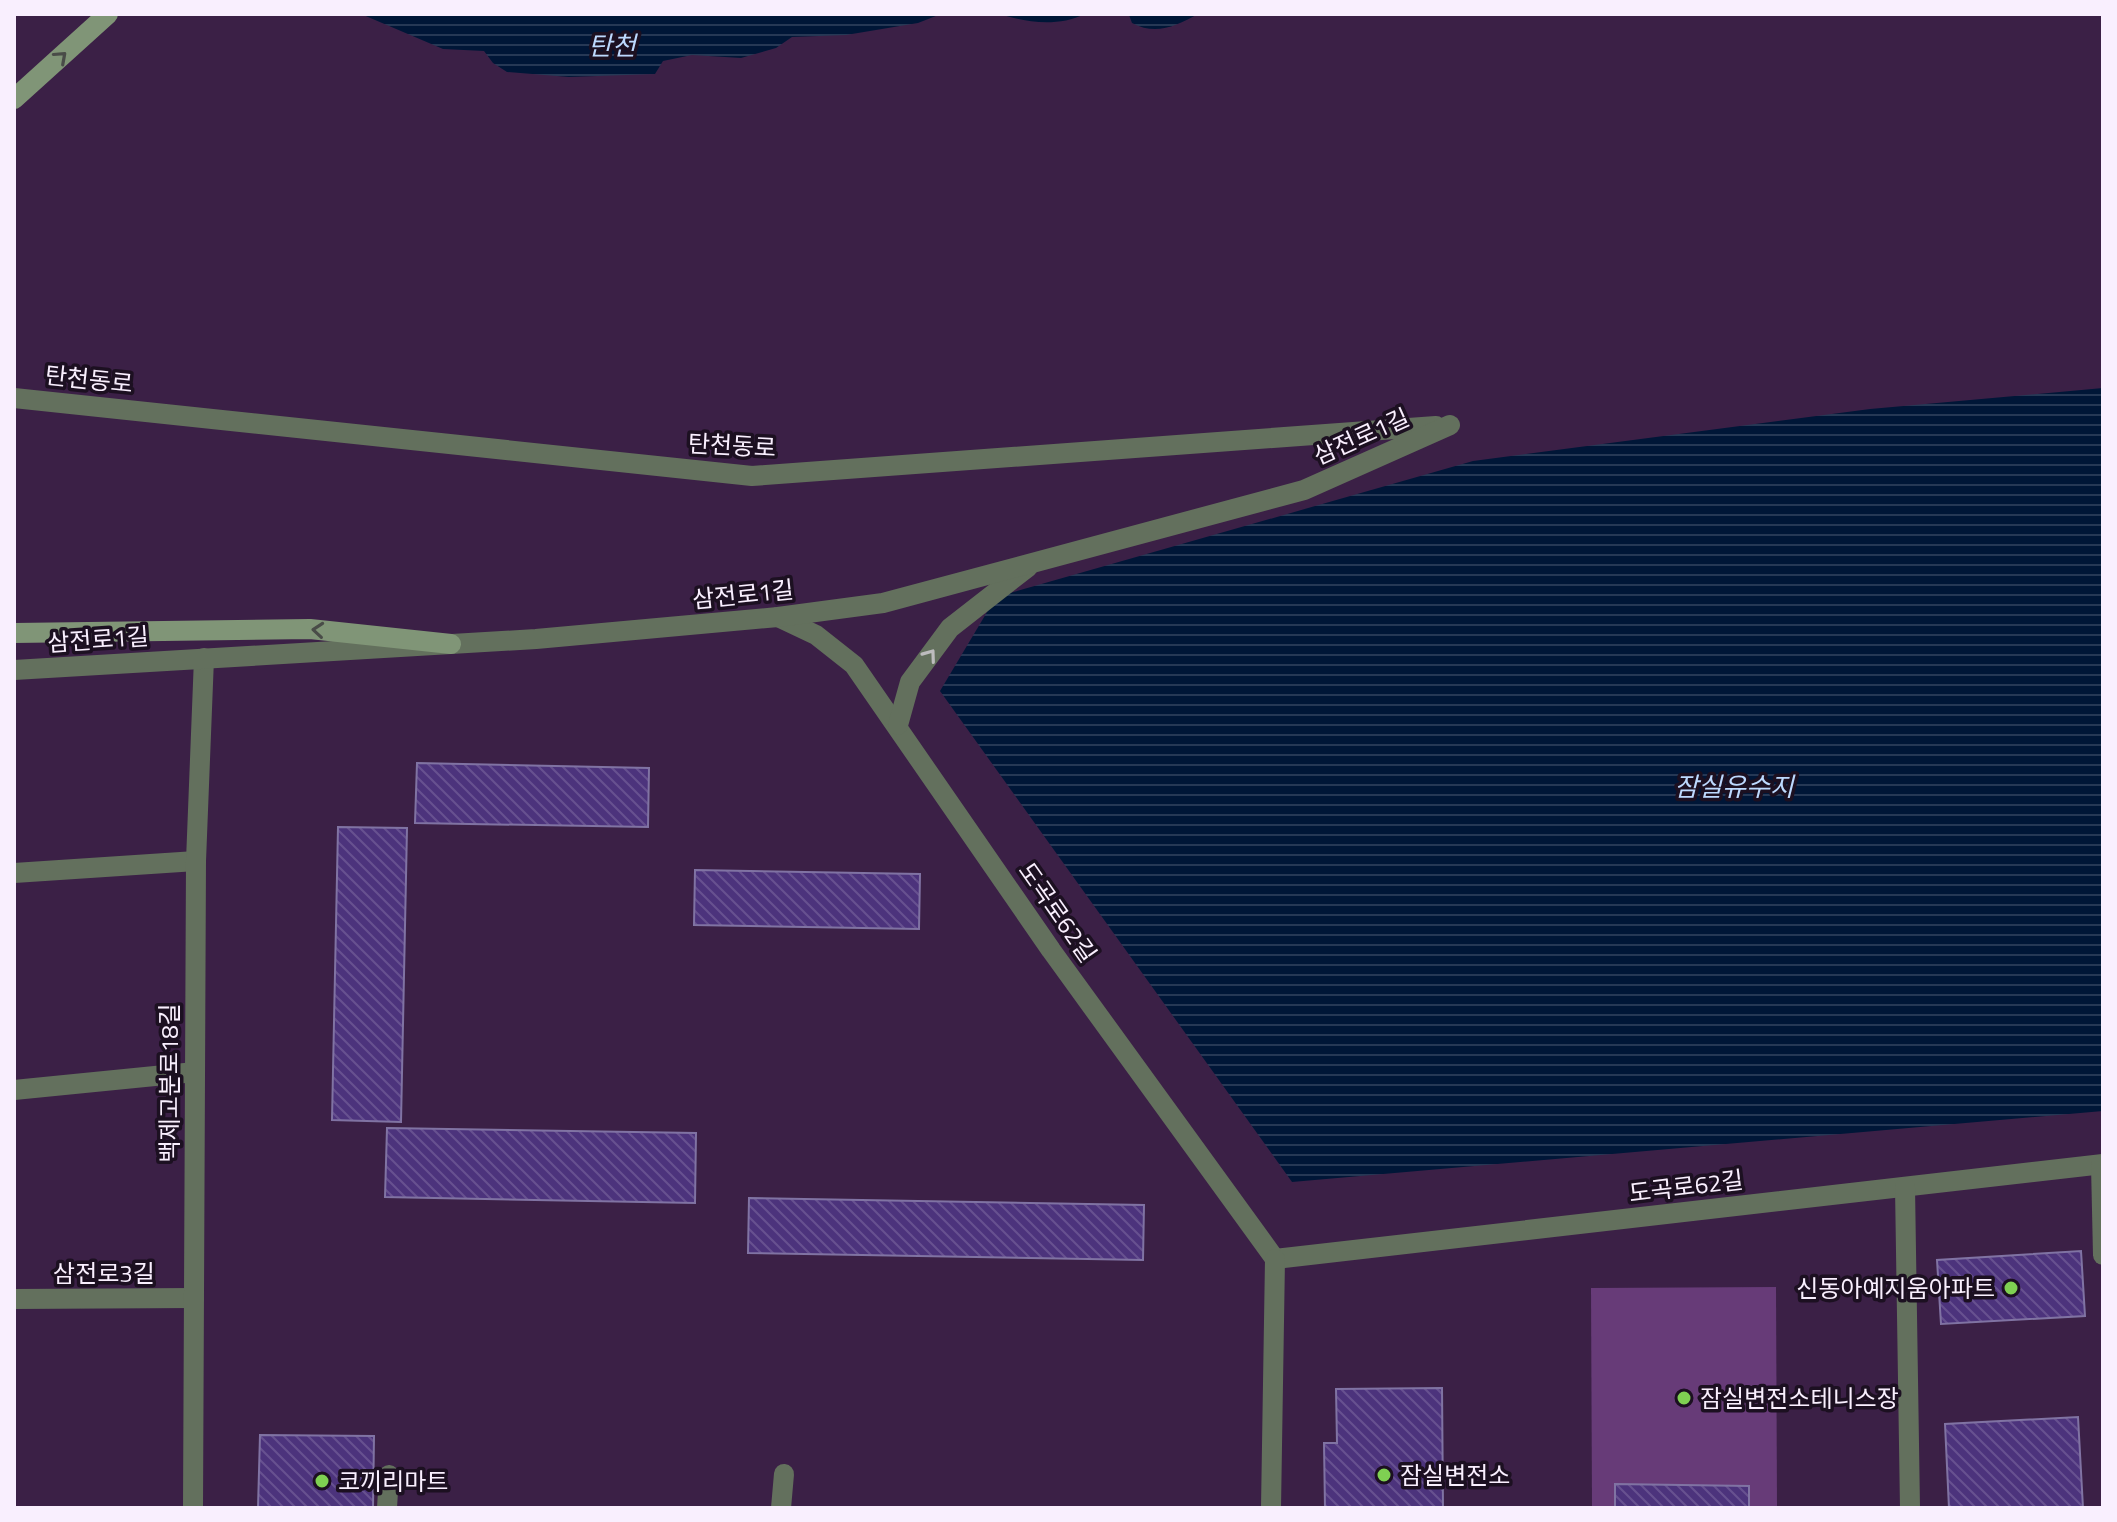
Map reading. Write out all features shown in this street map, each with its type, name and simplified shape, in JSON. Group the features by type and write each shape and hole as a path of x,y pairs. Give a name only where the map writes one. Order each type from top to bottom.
{"main road":[{"path":"14,99 108,14"},
{"path":"14,633 310,629 451,644"}],"street":[{"name":"탄천동로","path":"14,398 752,476 1450,425"},
{"name":"삼전로1길","path":"14,670 451,644 778,617 883,603 1028,567 1304,490 1450,425"},
{"path":"898,725 910,682 950,628 1028,567"},
{"name":"도곡로62길","path":"778,617 816,635 854,665 1051,950 1275,1259 2102,1164"},
{"name":"백제고분로18길","path":"193,1508 196,861 204,658"},
{"path":"14,873 196,861"},
{"path":"14,1090 195,1072"},
{"path":"2102,1164 2103,1255"},
{"path":"1905,1187 1910,1508"},
{"path":"1271,1508 1275,1259"},
{"name":"삼전로3길","path":"14,1299 194,1298"},
{"path":"781,1508 784,1474"},
{"path":"387,1508 389,1475"}],"shaded area":[{"name":"잠실변전소테니스장","path":"1776,1287 1777,1508 1592,1508 1591,1288"}],"water":[{"name":"탄천","path":"361,14 941,14 918,23 846,35 792,37 776,48 741,58 692,55 663,61 655,74 569,77 507,72 493,63 484,51 443,49"},
{"path":"1000,14 1085,14 1064,21 1042,22"},
{"path":"1108,14 1198,14 1174,26 1149,29 1132,23 1129,15"},
{"name":"잠실유수지","path":"2103,388 2103,1111 1292,1182 940,691 996,597 1473,461 1870,409"}],"building":[{"path":"417,763 649,768 648,827 415,823"},
{"path":"338,827 407,828 401,1122 332,1120"},
{"path":"695,870 920,874 919,929 694,925"},
{"path":"387,1128 696,1133 695,1203 385,1197"},
{"path":"749,1198 1144,1205 1143,1260 748,1253"},
{"name":"신동아예지움아파트","path":"2081,1251 2085,1316 1941,1324 1937,1260"},
{"name":"잠실변전소","path":"1442,1388 1443,1508 1325,1508 1324,1443 1337,1443 1336,1389"},
{"path":"2078,1417 2083,1508 1949,1508 1945,1424"},
{"path":"260,1435 374,1436 373,1508 258,1508"},
{"path":"1615,1484 1749,1486 1749,1508 1615,1508"}],"place":[{"name":"신동아예지움아파트","path":"2011,1288"},
{"name":"잠실변전소테니스장","path":"1684,1398"},
{"name":"잠실변전소","path":"1384,1475"},
{"name":"코끼리마트","path":"322,1481"}]}
